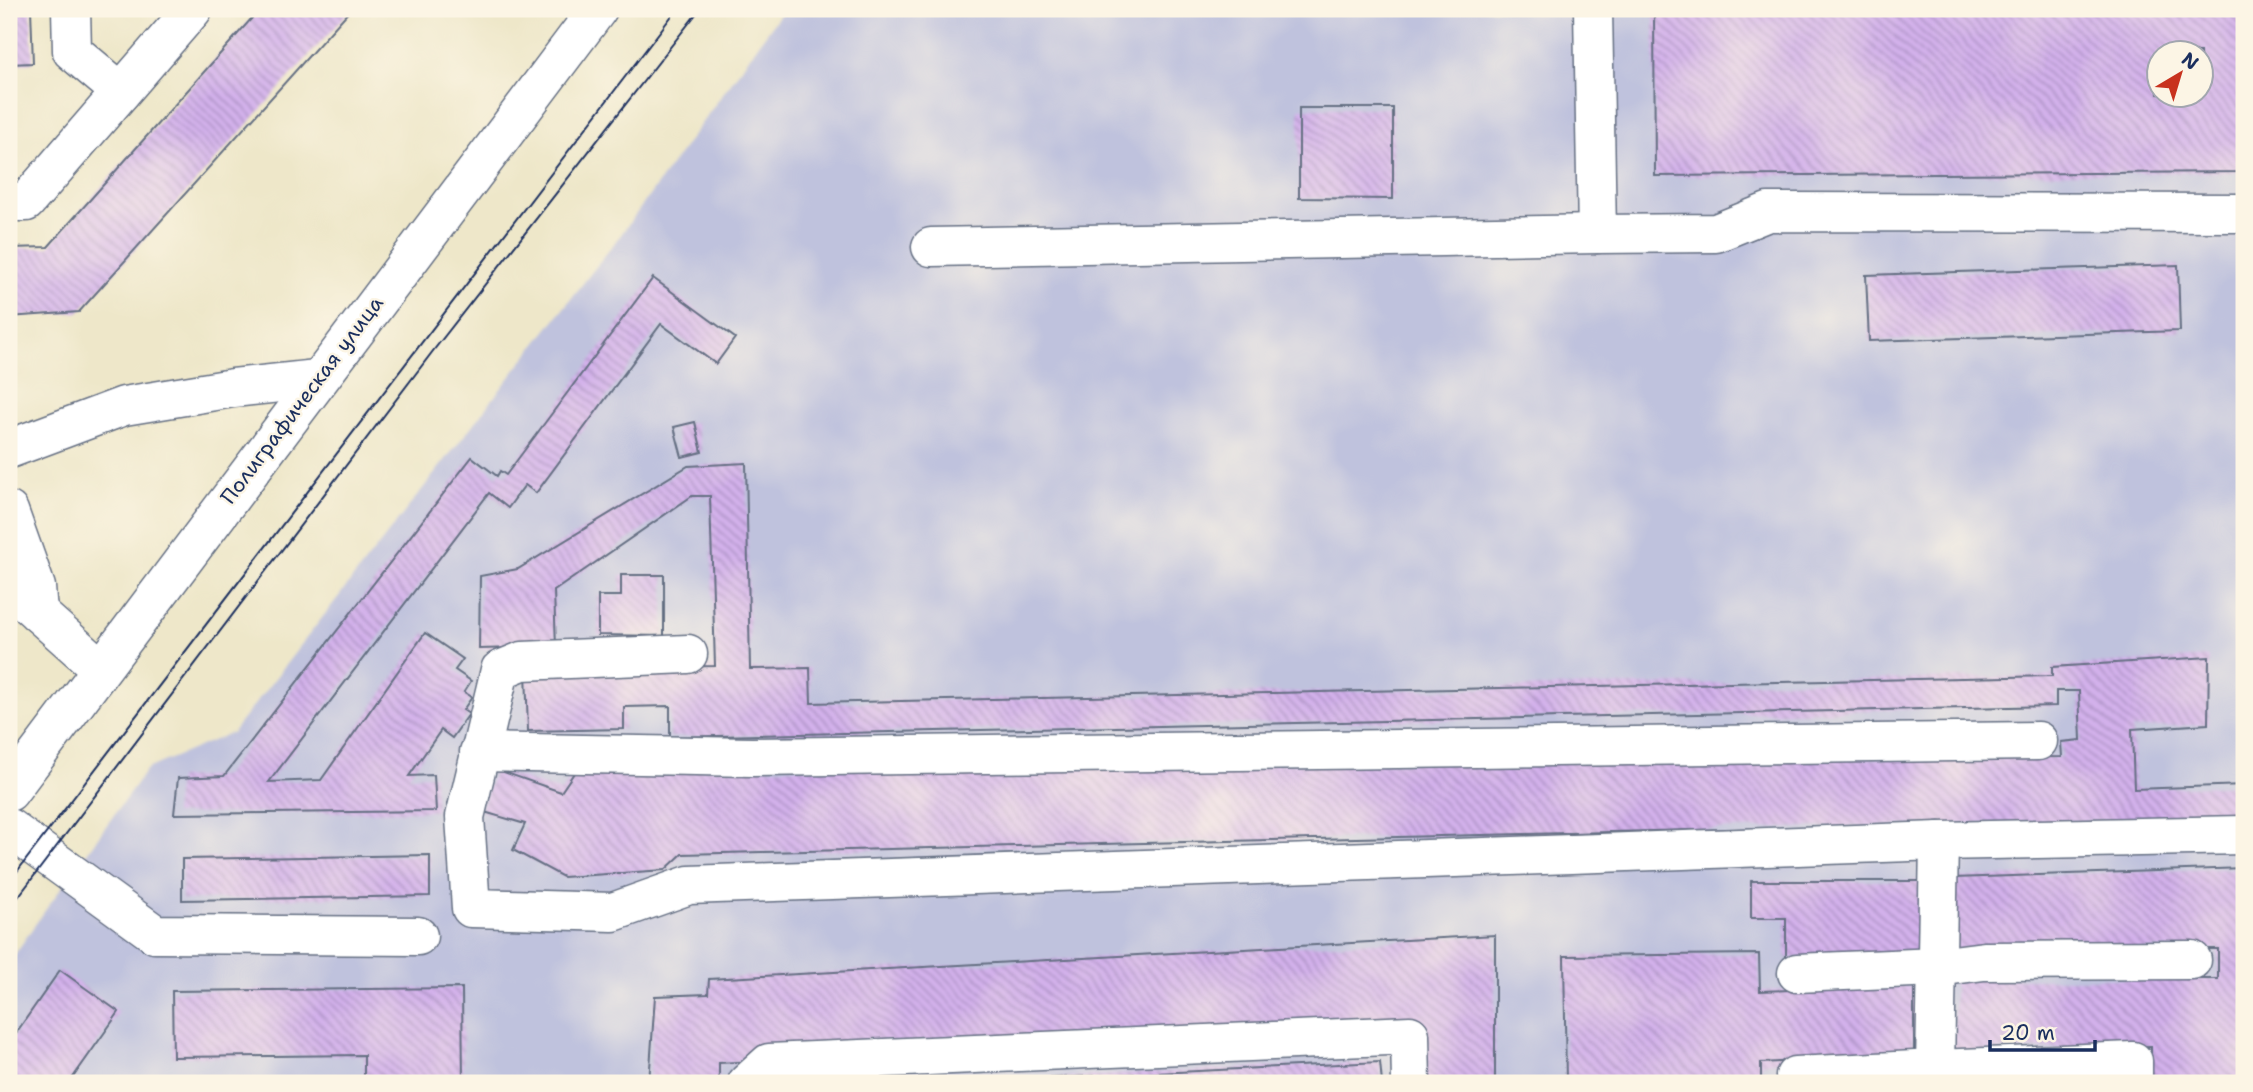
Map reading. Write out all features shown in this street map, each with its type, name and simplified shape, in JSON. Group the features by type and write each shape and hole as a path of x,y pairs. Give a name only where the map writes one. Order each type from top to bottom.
{"street":[{"path":"71,9 72,51 121,92"},
{"path":"9,202 26,202 193,9"},
{"name":"Полиграфическая улица","path":"9,792 317,379 598,9"},
{"path":"1593,9 1597,234"},
{"path":"931,247 1716,233 1768,212 2244,213"},
{"path":"9,449 124,407 233,388 317,379"},
{"path":"9,511 37,587 38,613"},
{"path":"9,587 100,668"},
{"path":"688,654 522,661 500,670 465,817 471,908 613,912 689,886 1939,841 2244,835"},
{"path":"479,752 752,757 2038,741"},
{"path":"9,828 155,934 418,936"},
{"path":"1935,1069 1939,841"},
{"path":"1797,973 1937,967 1984,961 2192,960"},
{"path":"747,1083 769,1062 1410,1035 1411,1083"},
{"path":"1795,1076 2133,1061 2133,1083"}],"shaded area":[{"path":"784,9 2244,9 2244,1083 9,1083 9,963 147,769 233,732 620,236"}],"building":[{"path":"9,9 31,9 33,63 9,64"},
{"path":"260,9 351,9 79,312 9,317 9,248 48,247"},
{"path":"1654,9 2244,9 2244,172 1655,176"},
{"path":"1299,108 1393,108 1393,199 1299,198"},
{"path":"2178,265 2180,331 1869,341 1866,275"},
{"path":"653,278 735,338 716,364 661,324 536,493 525,485 508,508 489,493 269,782 321,780 425,633 463,659 455,670 471,681 464,692 472,697 463,710 469,714 452,738 441,730 409,776 434,775 436,811 174,814 178,778 224,776 472,457 497,476 500,471 506,475"},
{"path":"695,422 702,452 682,457 674,427"},
{"path":"746,463 750,669 810,668 811,703 2052,676 2052,667 2209,657 2208,724 2132,729 2134,789 2244,785 2244,817 682,854 665,870 563,877 513,850 525,824 481,811 495,769 561,792 576,770 2062,757 2061,742 2081,740 2079,691 2056,691 2056,706 670,737 670,706 624,707 624,729 528,731 526,670 715,666 710,496 692,496 554,591 556,647 479,649 480,576 518,569 688,466"},
{"path":"621,575 664,575 664,636 598,635 598,596 621,596"},
{"path":"430,855 430,896 182,900 182,859"},
{"path":"2244,868 2244,1083 2151,1083 2151,1046 1954,1051 1954,979 2218,979 2218,949 1954,949 1953,878"},
{"path":"1751,881 1924,881 1924,958 1786,958 1786,918 1751,918"},
{"path":"1495,935 1495,1083 1423,1083 1422,1027 719,1063 719,1083 649,1083 655,996 708,994 709,979"},
{"path":"1759,954 1760,991 1914,986 1914,1054 1761,1063 1761,1083 1566,1083 1564,956"},
{"path":"60,970 119,1012 69,1083 9,1083 9,1043"},
{"path":"462,988 463,1083 364,1083 364,1055 173,1057 172,991"},
{"path":"1380,1062 1382,1083 991,1083 991,1081"}],"tram line":[{"path":"9,882 677,9"},
{"path":"9,909 433,351 700,9"}]}
